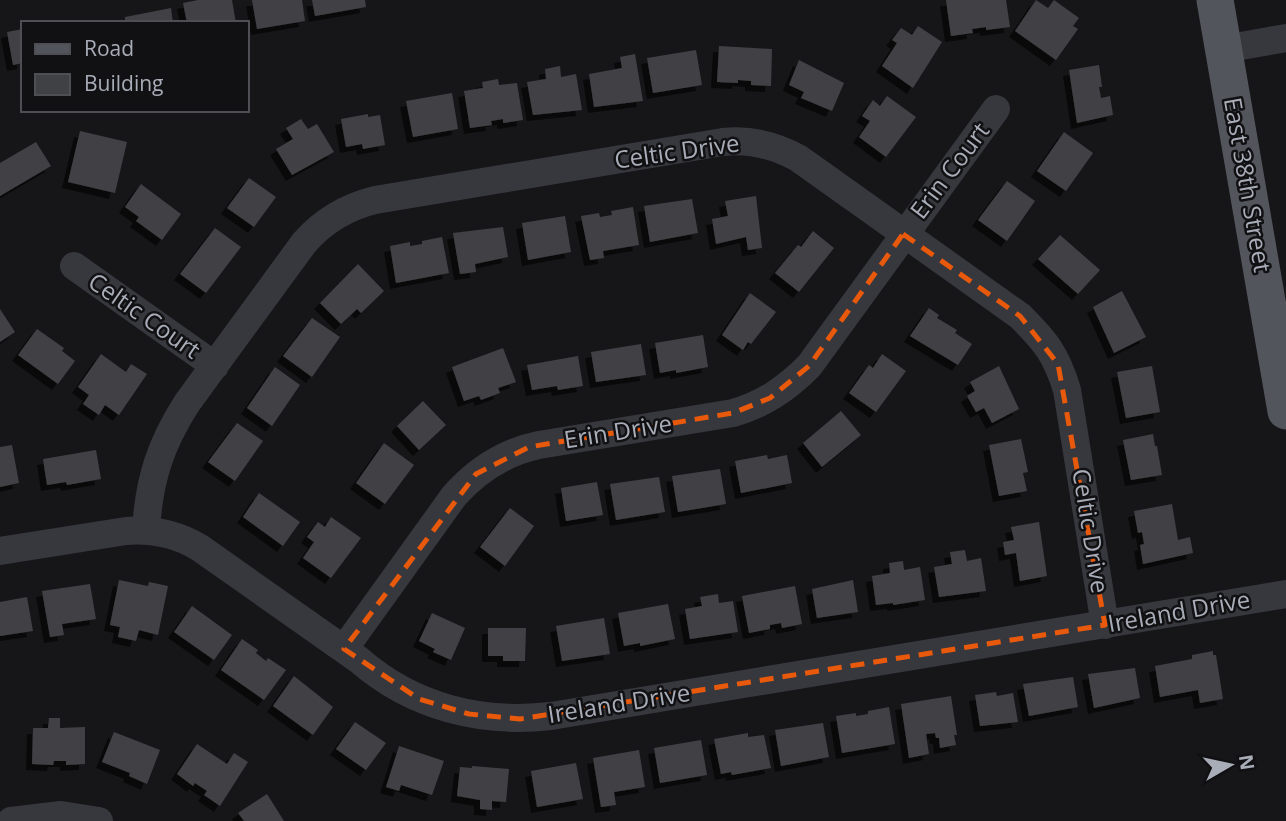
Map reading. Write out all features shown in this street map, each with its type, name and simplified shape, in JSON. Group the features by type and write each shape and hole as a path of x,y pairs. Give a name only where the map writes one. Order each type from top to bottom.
{"main road":[{"name":"East 38th Street","path":"1215,0 1286,408"}],"street":[{"path":"1224,49 1286,38"},
{"name":"Erin Court","path":"903,234 996,109"},
{"name":"Celtic Drive","path":"146,530 151,485 162,447 187,403 311,235 327,221 346,210 375,200 723,142 743,141 771,146 798,158 1020,316 1045,341 1058,364 1067,390 1105,625"},
{"name":"Erin Drive","path":"344,649 454,496 475,474 501,458 529,447 733,413 770,398 787,387 809,366 903,234"},
{"name":"Celtic Court","path":"74,266 215,366"},
{"name":"Ireland Drive","path":"0,551 112,532 146,530 172,534 200,548 374,673 419,699 469,714 520,719 1286,594"},
{"path":"11,821 61,815 99,821"}],"highlighted area":[{"path":"903,234 1020,316 1058,364 1105,625 520,719 469,714 419,699 344,649 476,474 529,447 733,413 770,398 809,366"}],"building":[{"path":"232,0 236,21 187,21 183,3"},
{"path":"252,0 302,0 305,21 257,29"},
{"path":"312,0 365,0 366,7 315,16"},
{"path":"946,0 1006,0 1010,27 972,29 973,33 951,36"},
{"path":"1036,0 1048,8 1054,0 1079,18 1073,26 1078,29 1056,60 1015,31"},
{"path":"171,8 173,21 125,21 125,17"},
{"path":"918,26 942,42 913,88 882,66 897,43 892,40 901,28 912,35"},
{"path":"21,29 21,63 13,65 7,32"},
{"path":"719,46 772,49 771,86 751,85 751,81 738,80 738,83 717,82"},
{"path":"696,50 702,85 653,93 647,58"},
{"path":"635,54 643,101 594,107 589,74 622,68 620,57"},
{"path":"799,60 844,83 832,111 801,98 804,92 789,85"},
{"path":"1099,65 1101,98 1110,96 1113,115 1077,123 1069,70"},
{"path":"560,66 561,77 576,74 582,110 533,115 527,82 546,79 545,69"},
{"path":"498,79 499,85 517,83 523,120 503,123 503,119 491,121 492,125 470,128 464,91 483,88 482,82"},
{"path":"452,93 458,129 413,137 406,101"},
{"path":"887,96 916,117 886,157 859,137 870,121 862,116 873,100 880,106"},
{"path":"368,114 368,117 380,115 385,145 363,149 362,144 346,147 341,119"},
{"path":"301,119 308,129 317,124 334,152 292,175 276,149 293,139 286,128"},
{"path":"80,131 127,142 115,193 68,182"},
{"path":"1064,132 1093,153 1066,191 1037,171"},
{"path":"36,142 51,166 0,196 0,163"},
{"path":"249,178 276,197 254,227 227,208"},
{"path":"1007,181 1035,201 1007,241 978,220"},
{"path":"141,184 181,214 162,240 136,221 139,217 125,207"},
{"path":"756,196 762,248 748,250 746,237 716,244 712,219 728,216 725,201"},
{"path":"692,199 698,233 650,242 644,206"},
{"path":"633,207 639,245 603,251 604,258 590,260 581,216 599,213 600,217 612,215 611,211"},
{"path":"565,216 571,252 528,260 522,223"},
{"path":"503,227 508,257 475,264 476,272 460,274 453,233"},
{"path":"215,228 241,247 206,293 180,274"},
{"path":"813,231 834,248 799,292 775,273"},
{"path":"1060,235 1100,270 1078,294 1038,259"},
{"path":"442,237 449,273 396,283 390,246 410,242 410,246 422,244 422,241"},
{"path":"358,264 384,291 361,313 357,309 341,324 320,303"},
{"path":"1122,291 1146,337 1114,353 1093,307"},
{"path":"750,293 776,312 751,344 748,342 743,350 722,335"},
{"path":"929,308 939,315 937,318 957,330 955,333 972,344 958,365 910,336"},
{"path":"0,309 15,332 0,342"},
{"path":"312,318 340,337 312,377 283,356"},
{"path":"37,329 64,348 62,351 75,361 58,384 18,355"},
{"path":"703,335 708,367 660,373 655,343"},
{"path":"641,344 646,375 596,382 591,352"},
{"path":"503,348 516,382 498,388 500,393 481,400 479,396 464,401 452,367"},
{"path":"101,354 126,372 131,364 147,374 119,415 105,405 99,415 83,404 89,395 78,387"},
{"path":"882,354 906,371 876,412 849,393 869,365 873,368"},
{"path":"578,356 583,386 532,390 527,365"},
{"path":"999,366 1019,409 992,423 984,408 976,412 967,396 975,391 970,382"},
{"path":"1152,366 1160,412 1126,418 1117,372"},
{"path":"275,367 300,385 272,426 247,408"},
{"path":"423,401 446,425 419,450 397,426"},
{"path":"841,411 861,435 822,467 803,443"},
{"path":"237,423 263,441 235,481 208,462"},
{"path":"1153,434 1162,475 1131,480 1123,440"},
{"path":"1021,439 1028,472 1023,473 1027,491 999,496 989,445"},
{"path":"384,443 414,465 385,504 356,483"},
{"path":"12,445 19,483 0,487 0,447"},
{"path":"96,450 101,479 67,485 66,482 47,485 43,459"},
{"path":"767,455 768,459 787,455 792,483 741,493 735,461"},
{"path":"720,469 726,504 678,512 672,476"},
{"path":"659,477 665,512 616,520 610,484"},
{"path":"597,482 603,515 566,521 561,488"},
{"path":"259,493 300,522 283,546 243,517"},
{"path":"1172,504 1178,540 1190,537 1193,553 1143,564 1140,545 1144,544 1142,532 1138,533 1134,511"},
{"path":"510,508 534,526 505,566 480,547"},
{"path":"331,517 361,538 331,578 303,558 314,542 307,537 318,522 325,527"},
{"path":"1039,522 1047,576 1020,581 1016,553 1005,555 1003,542 1014,540 1011,527"},
{"path":"965,550 967,561 981,558 986,591 939,597 934,567 952,564 950,552"},
{"path":"903,561 904,570 920,567 925,600 876,605 872,576 890,573 889,563"},
{"path":"119,580 148,586 149,582 168,586 158,635 139,630 136,641 118,637 120,627 110,625"},
{"path":"853,580 858,612 817,618 812,589"},
{"path":"90,584 96,619 62,624 64,635 50,637 42,591"},
{"path":"795,586 802,624 782,628 781,623 770,625 770,629 749,633 742,596"},
{"path":"718,594 719,603 733,601 738,632 690,639 685,609 702,606 700,597"},
{"path":"27,597 33,631 0,636 0,602"},
{"path":"668,604 675,639 640,646 640,643 624,646 618,613"},
{"path":"192,606 232,635 214,660 174,632"},
{"path":"432,613 465,628 451,660 433,652 435,649 419,641"},
{"path":"604,618 610,654 562,661 556,626"},
{"path":"488,628 526,628 525,661 503,661 503,656 488,656"},
{"path":"242,639 258,650 256,653 266,661 268,658 286,670 264,700 221,670"},
{"path":"1213,651 1213,655 1216,655 1223,699 1200,703 1198,690 1160,697 1155,666 1192,659 1192,655"},
{"path":"1135,668 1140,698 1094,708 1088,674"},
{"path":"294,676 333,707 313,735 273,706"},
{"path":"1073,677 1078,707 1029,716 1023,684"},
{"path":"996,692 997,696 1013,693 1018,722 980,726 975,695"},
{"path":"951,696 956,745 940,748 939,738 936,738 935,733 926,734 929,754 909,758 901,704"},
{"path":"889,707 895,744 842,753 836,716 868,714 868,711"},
{"path":"49,718 60,718 60,728 85,727 85,764 66,765 66,761 54,761 53,765 32,764 33,728 48,728"},
{"path":"355,722 386,743 366,770 336,749"},
{"path":"823,723 829,757 781,766 775,730"},
{"path":"114,732 160,750 147,784 129,776 130,773 102,762"},
{"path":"748,733 748,737 764,735 771,768 732,775 731,772 721,774 714,739"},
{"path":"701,740 707,775 660,783 654,748"},
{"path":"197,744 227,764 234,753 248,762 220,806 204,795 207,791 195,783 193,786 177,774"},
{"path":"399,746 444,761 432,795 401,785 399,791 386,787"},
{"path":"639,750 645,787 614,792 616,805 601,807 593,758"},
{"path":"576,763 583,799 537,807 531,771"},
{"path":"460,767 509,769 506,802 492,801 492,810 480,809 480,800 457,796"},
{"path":"267,794 284,821 244,821 238,813"}]}
